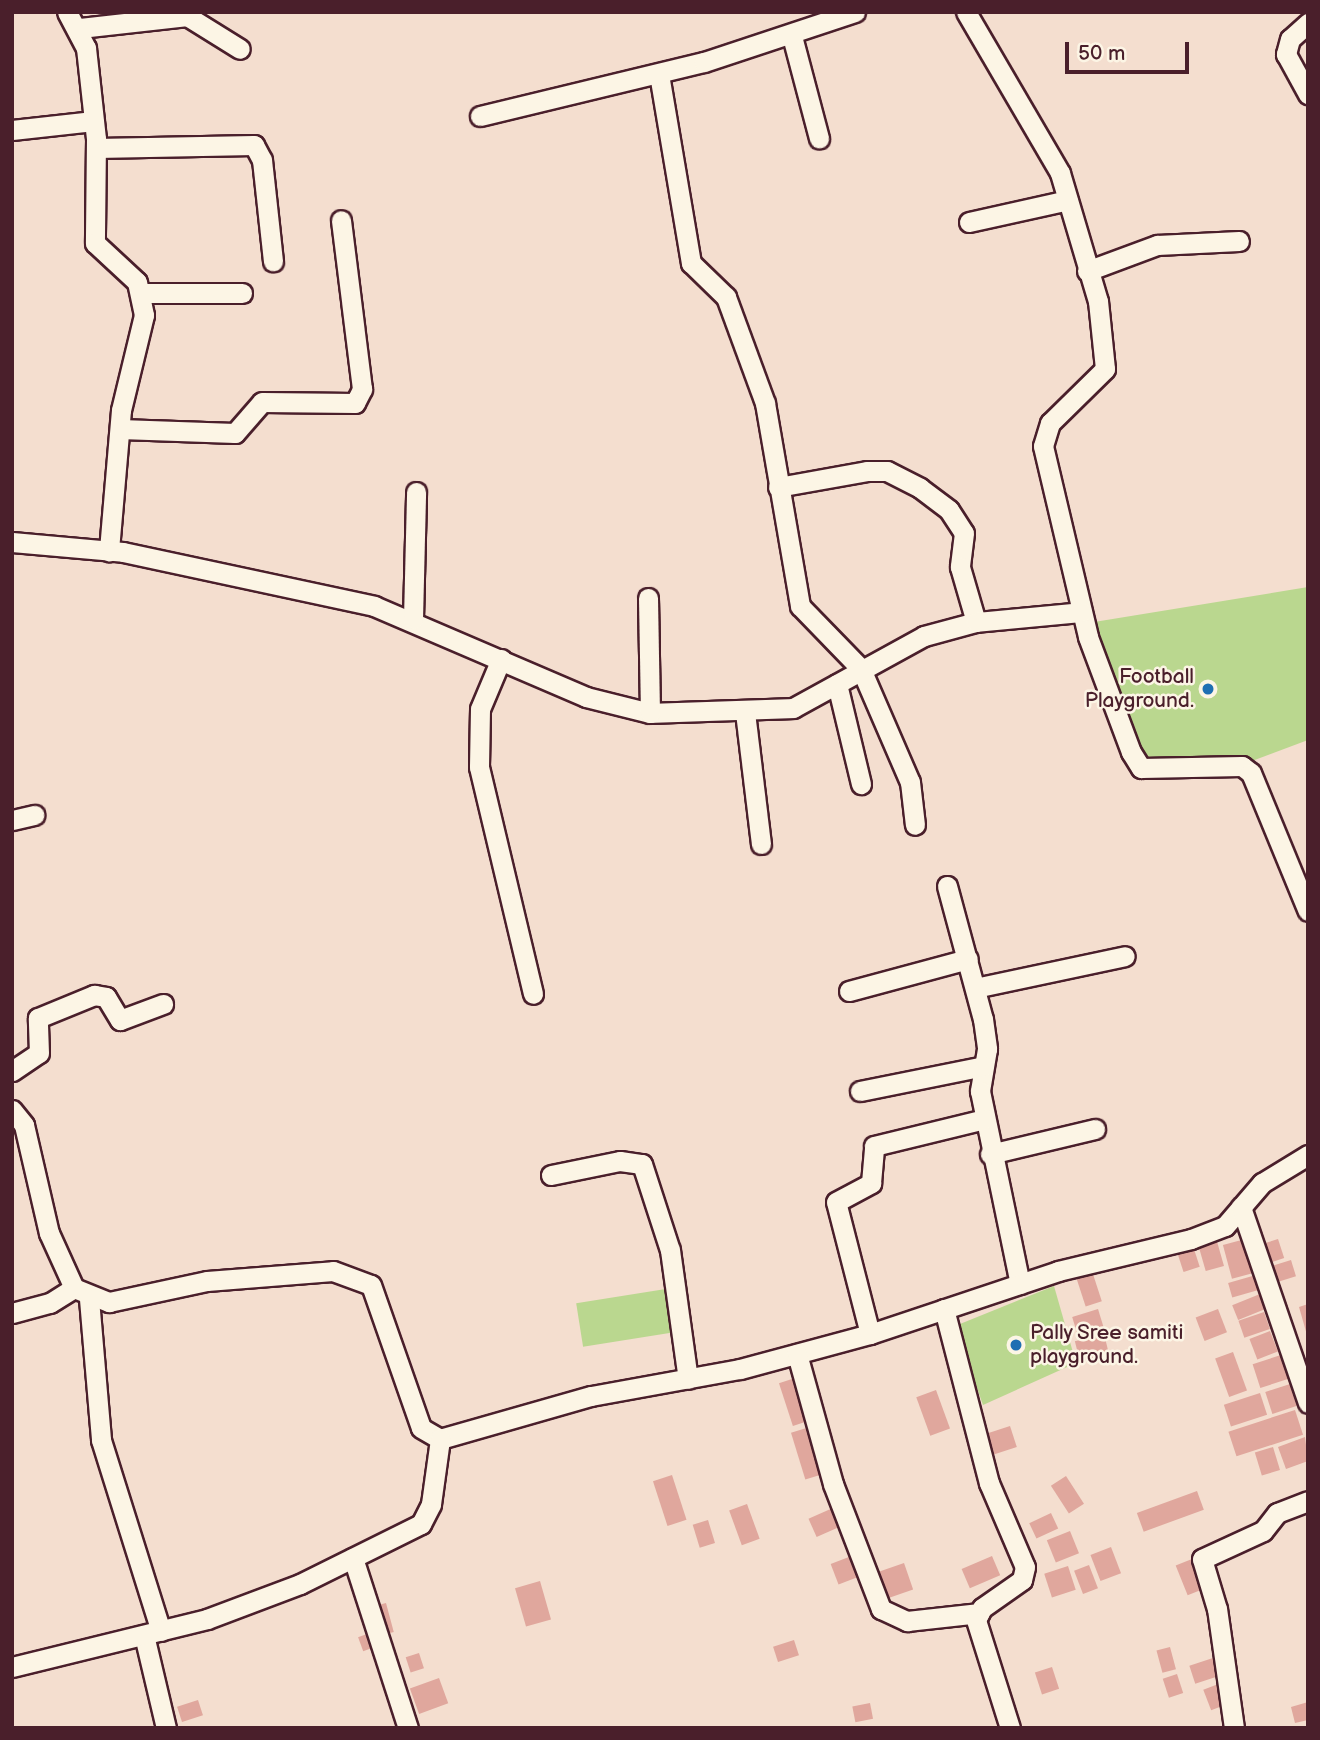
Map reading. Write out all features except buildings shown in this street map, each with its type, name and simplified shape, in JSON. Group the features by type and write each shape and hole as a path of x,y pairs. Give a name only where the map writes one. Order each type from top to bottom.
{"street":[{"path":"68,12 80,28 94,121 95,243 129,272 140,293 144,315 120,429 109,551"},
{"path":"480,116 659,74 792,36 855,12"},
{"path":"966,12 1035,127 1068,200 1106,340 1105,369 1050,423 1043,446 1082,612 1141,768 1242,766 1251,773 1308,911"},
{"path":"80,28 187,16 240,49"},
{"path":"1308,23 1290,38 1286,54 1308,94"},
{"path":"792,36 820,138"},
{"path":"659,74 691,263 726,297 757,374 800,606 861,668 910,782 915,825"},
{"path":"12,130 94,121"},
{"path":"96,148 254,145 262,160 273,261"},
{"path":"969,222 1068,200"},
{"path":"120,429 235,433 262,402 355,403 362,390 341,220"},
{"path":"1087,271 1157,245 1239,241"},
{"path":"140,293 242,293"},
{"path":"778,487 867,471 887,471 920,488 949,510 964,533 960,567 976,622"},
{"path":"413,619 415,492"},
{"path":"12,542 109,551 413,619 586,697 650,713 746,712 793,708 861,668 924,636 976,622 1082,612"},
{"path":"648,598 650,713"},
{"path":"500,659 480,709 479,767 533,994"},
{"path":"837,684 861,784"},
{"path":"746,712 761,844"},
{"path":"12,820 34,814"},
{"path":"947,886 975,988 990,1154 1020,1284"},
{"path":"975,988 1125,956"},
{"path":"849,991 968,959"},
{"path":"12,1071 39,1053 38,1018 94,995 106,997 120,1020 163,1004"},
{"path":"860,1091 984,1066"},
{"path":"12,1110 24,1125 49,1233 81,1294 101,1440 152,1633 166,1728"},
{"path":"870,1334 836,1202 871,1183 874,1146 985,1119"},
{"path":"990,1154 1095,1129"},
{"path":"12,1312 81,1294 109,1302 207,1282 333,1271 371,1285 421,1428 440,1439 591,1396 688,1379 797,1354 870,1334 1020,1284 1191,1238 1225,1226 1262,1183 1308,1155"},
{"path":"551,1175 620,1161 642,1164 670,1251 688,1379"},
{"path":"1241,1207 1308,1403"},
{"path":"797,1354 833,1485 881,1609 907,1621 979,1614 1022,1580 1025,1567 989,1483 944,1309"},
{"path":"12,1667 152,1633 300,1584 421,1524 431,1504 440,1439"},
{"path":"1234,1728 1217,1609 1202,1559 1263,1531 1277,1513 1308,1501"},
{"path":"353,1558 408,1728"},
{"path":"979,1614 978,1640 1010,1728"}],"green space":[{"name":"Football Playground.","path":"1308,587 1308,740 1244,764 1141,768 1088,623"},
{"name":"Pally Sree samiti playground.","path":"1054,1286 1076,1363 983,1405 955,1326"},
{"path":"672,1288 679,1331 583,1347 576,1303"}],"place":[{"name":"Football Playground.","path":"1208,689"},
{"name":"Pally Sree samiti playground.","path":"1016,1345"}]}
